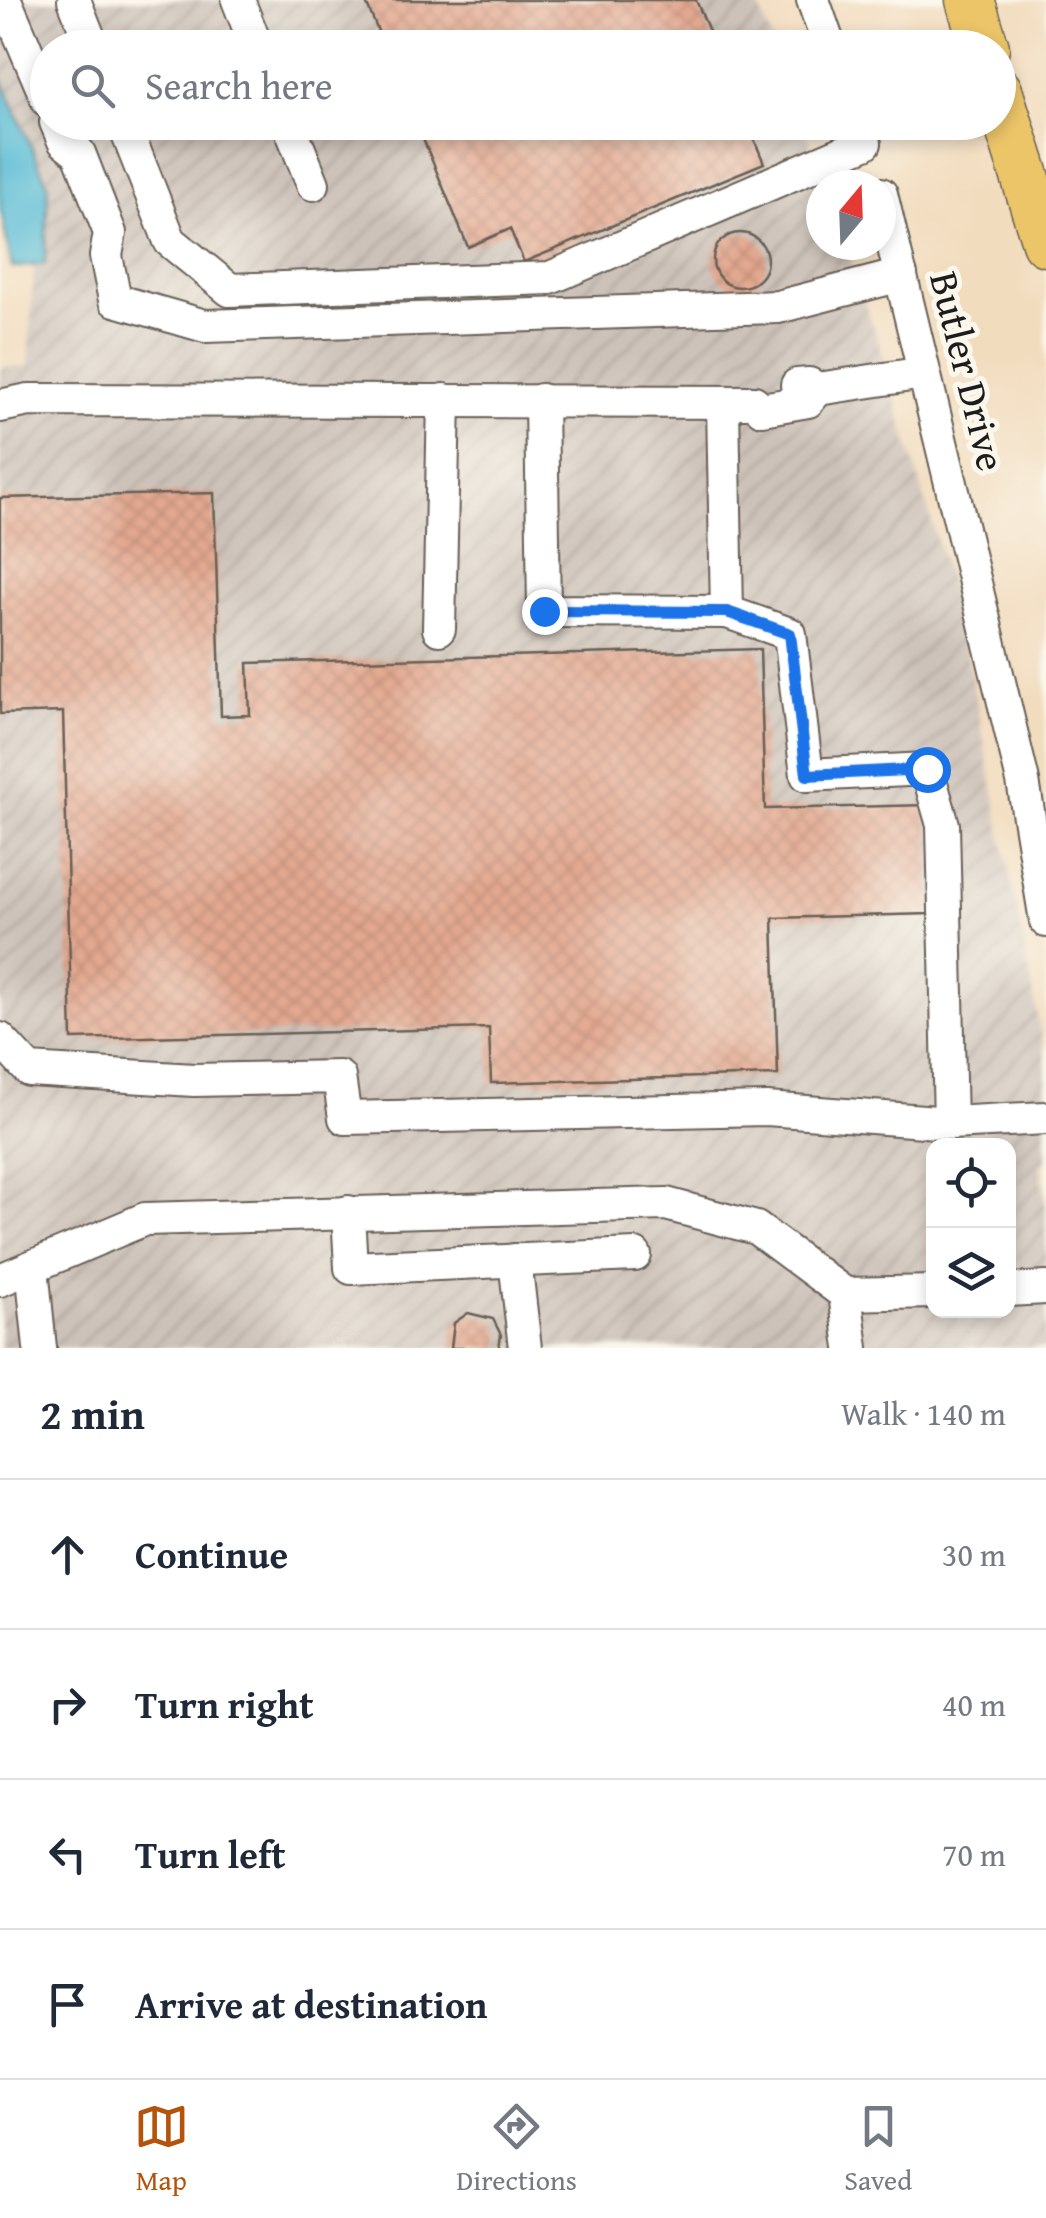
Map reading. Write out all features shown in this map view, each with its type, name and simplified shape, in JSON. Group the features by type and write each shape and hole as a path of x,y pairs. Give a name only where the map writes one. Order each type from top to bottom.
{"highway":[{"path":"970,0 979,30"},
{"path":"1014,140 1046,242"}],"street":[{"path":"6,0 30,58"},
{"path":"74,0 86,30"},
{"path":"238,0 250,30"},
{"path":"812,0 823,30"},
{"path":"60,140 59,160 88,236 106,256 114,300 204,326 778,307 901,275"},
{"path":"129,140 170,241 230,290 550,278 844,140"},
{"path":"295,140 313,184"},
{"path":"864,140 874,170"},
{"name":"Butler Drive","path":"896,255 1024,781 1046,921"},
{"path":"0,406 30,400 541,400 738,403 762,409 808,402 818,389 924,373"},
{"path":"439,628 444,400"},
{"path":"541,400 544,611 727,612 790,634 807,775 927,769 943,824 950,1123"},
{"path":"727,612 738,403"},
{"path":"0,1038 29,1070 194,1080 338,1077 345,1118 766,1110 950,1123 1046,1118"},
{"path":"0,1280 145,1219 666,1204 756,1228 845,1294 926,1292"},
{"path":"348,1212 351,1268 634,1255"},
{"path":"514,1260 526,1348"},
{"path":"32,1266 40,1348"},
{"path":"1016,1290 1046,1288"},
{"path":"845,1294 852,1348"}],"shaded area":[{"path":"0,0 756,0 768,30 30,30 30,140 809,140 820,170 806,170 806,260 850,260 879,343 961,623 1046,1060 1046,1163 1040,1164 1046,1211 1046,1348 0,1348 0,368 28,366 37,216 0,140"}],"water":[{"path":"0,76 48,185 45,264 12,268 0,207"}],"building":[{"path":"365,0 696,0 708,30 378,30"},
{"path":"423,140 754,140 764,163 524,262 510,229 468,247"},
{"path":"740,233 759,241 767,260 759,279 740,287 721,279 713,260 721,241"},
{"path":"214,493 221,716 250,715 248,663 760,649 765,809 928,805 931,914 773,918 778,1075 491,1083 489,1028 72,1039 63,712 0,714 0,498"},
{"path":"468,1313 493,1319 501,1335 499,1348 451,1348 454,1323"}],"route":[{"path":"544,611 727,612 790,634 807,775 927,769"}]}
